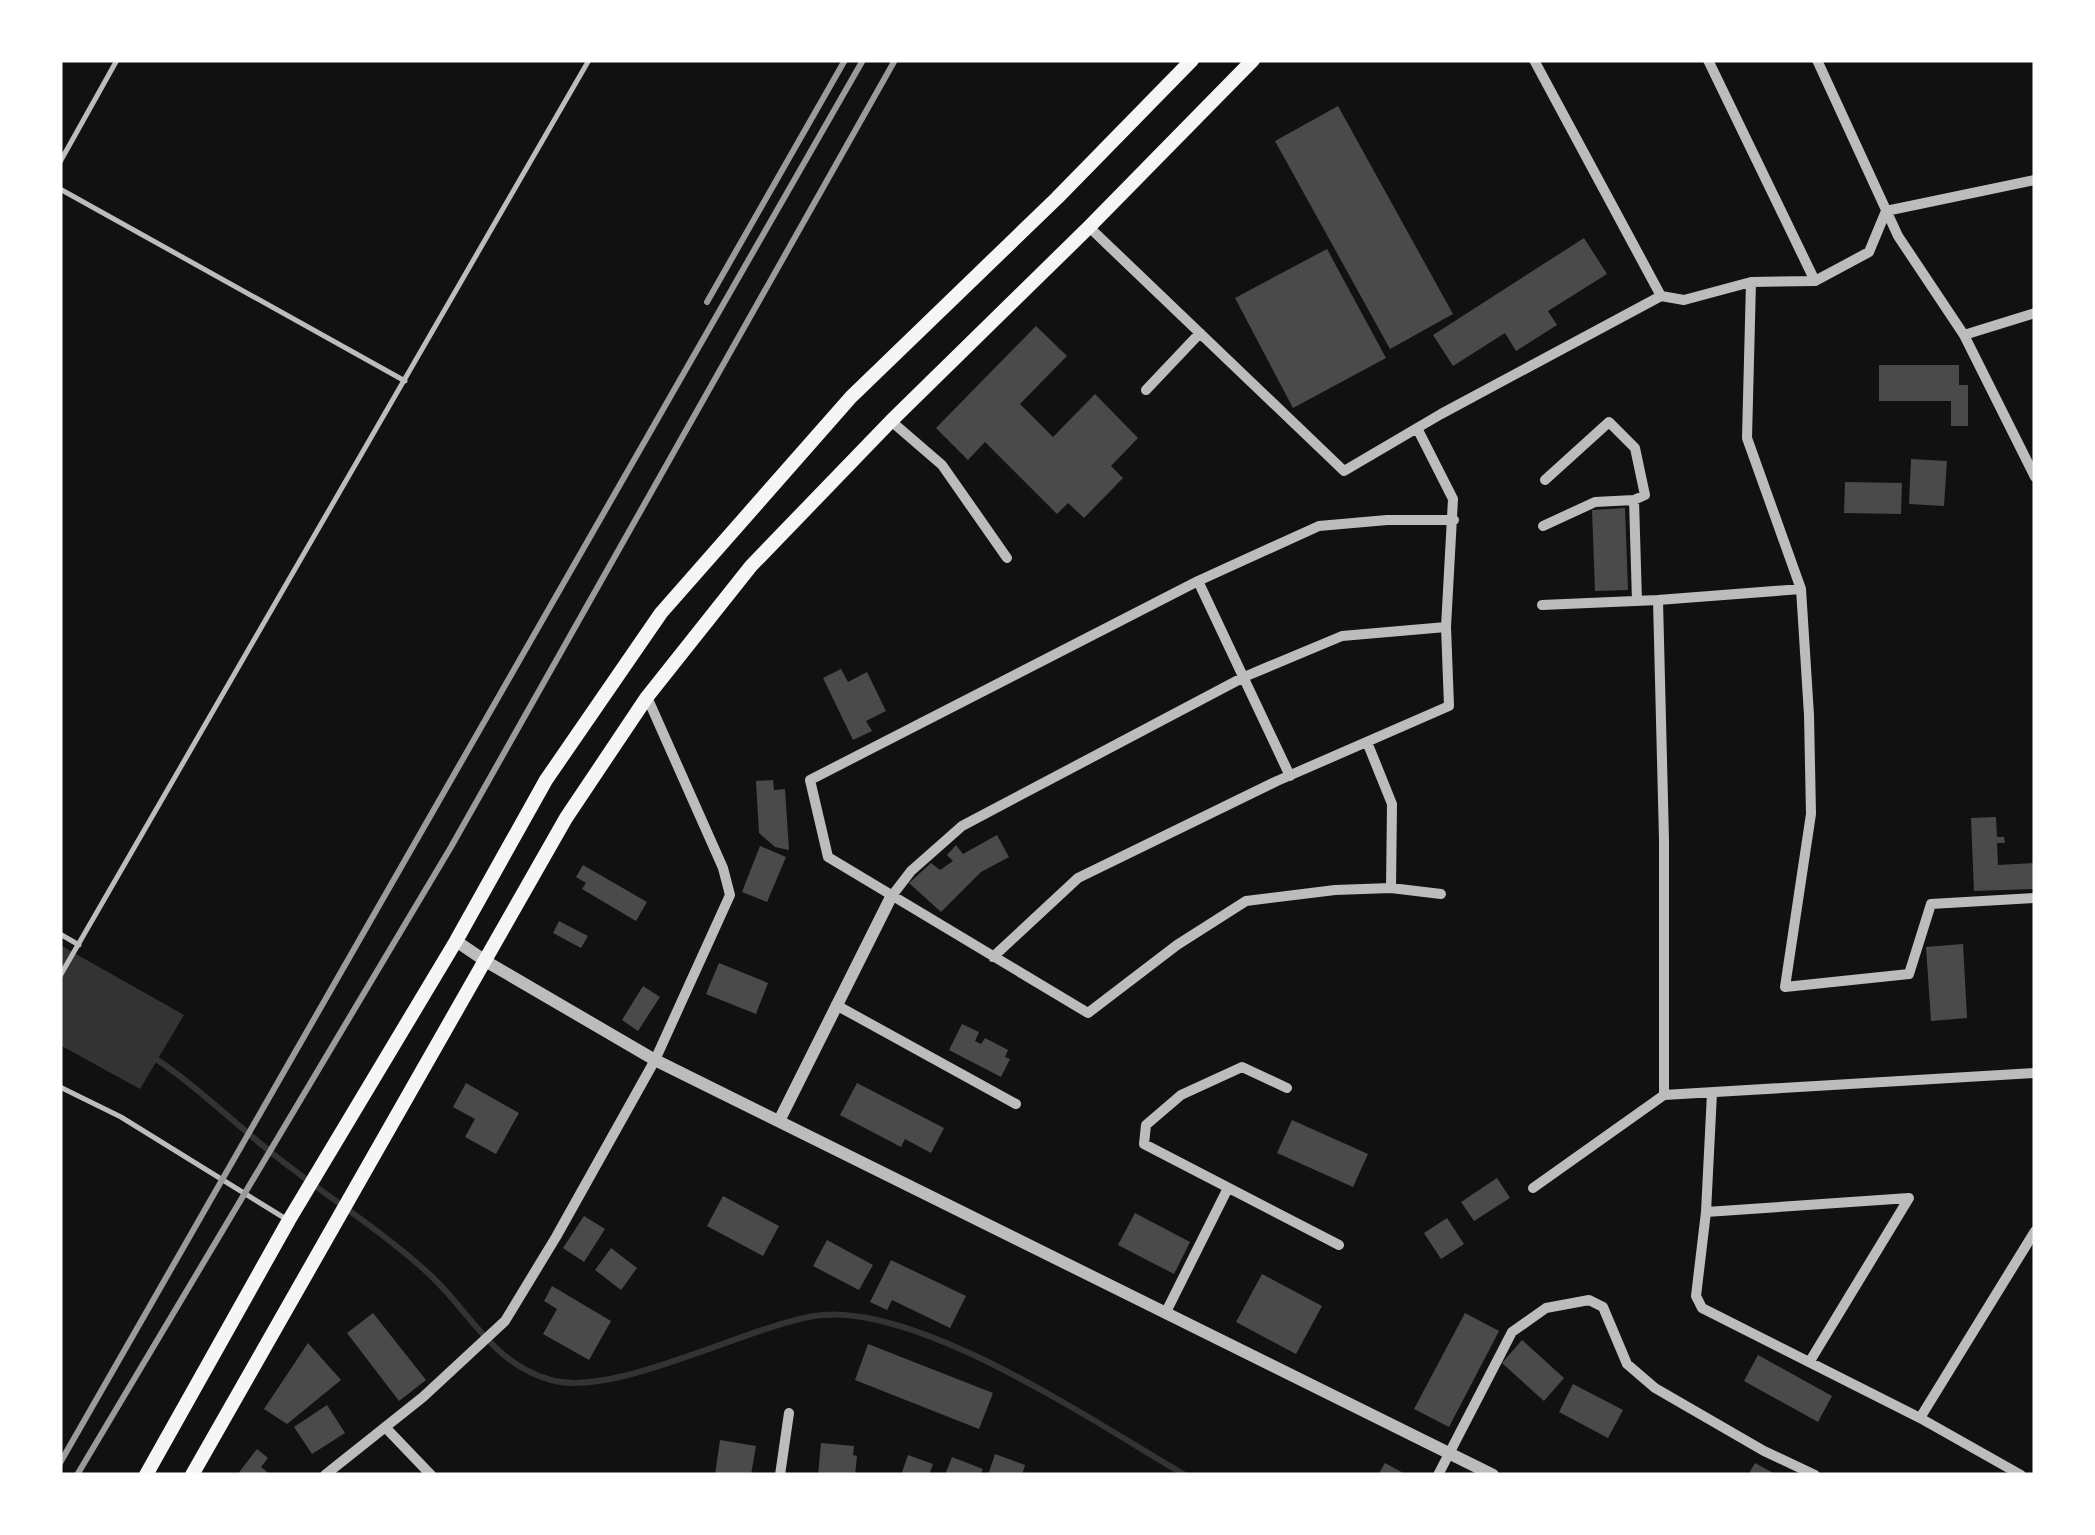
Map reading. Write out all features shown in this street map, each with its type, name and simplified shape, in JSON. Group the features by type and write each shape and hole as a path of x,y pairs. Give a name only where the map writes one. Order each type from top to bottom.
{"main road":[{"path":"146,1475 288,1220 456,941 546,780 660,613 851,397 1057,198 1192,60"},
{"path":"192,1475 566,818 647,697 752,566 891,421 1253,60"}],"street":[{"path":"1534,60 1661,296"},
{"path":"1708,60 1815,281"},
{"path":"1816,60 1898,236 1964,335 2035,478"},
{"path":"1886,210 2035,180"},
{"path":"1089,227 1344,471 1661,296 1684,300 1751,282 1815,281 1869,252 1886,210"},
{"path":"1751,282 1747,438 1801,589 1811,814 1786,987 1909,974 1931,904 2035,898"},
{"path":"1964,335 2035,312"},
{"path":"1146,390 1200,334"},
{"path":"891,421 942,464 1007,558"},
{"path":"1543,526 1595,502 1634,500 1645,495 1635,448 1609,422 1545,480"},
{"path":"993,957 1078,878 1290,776 1448,706 1446,627 1453,499 1417,428"},
{"path":"1634,500 1638,600"},
{"path":"1442,894 1392,888 1334,890 1246,901 1177,945 1088,1012 828,857 810,780 1198,581 1319,526 1453,520"},
{"path":"1198,581 1290,776"},
{"path":"1542,605 1801,589"},
{"path":"1658,600 1664,840 1664,1095"},
{"path":"780,1121 891,897 911,871 962,826 1244,678 1342,636 1446,627"},
{"path":"325,1475 505,1321 655,1060 730,896 723,868 647,697"},
{"path":"1367,742 1392,804 1392,888"},
{"path":"456,941 655,1060 1493,1475"},
{"path":"836,1004 1016,1104"},
{"path":"1287,1088 1242,1067 1180,1095 1146,1125 1144,1144 1339,1245"},
{"path":"1533,1188 1664,1095 2035,1073"},
{"path":"1712,1093 1706,1212 1696,1296 1702,1308 1920,1418 2021,1475"},
{"path":"1166,1312 1228,1188"},
{"path":"1706,1212 1909,1198 1810,1361"},
{"path":"1920,1418 2035,1232"},
{"path":"1438,1475 1512,1332 1546,1308 1589,1300 1603,1307 1627,1364 1655,1388 1764,1451 1815,1475"},
{"path":"780,1475 789,1413"},
{"path":"384,1427 431,1475"}],"lane":[{"path":"60,162 118,60"},
{"path":"60,976 589,60"},
{"path":"60,189 405,381"},
{"path":"60,934 78,944"},
{"path":"60,1086 121,1117 288,1220"}],"shaded area":[{"path":"60,945 184,1015 140,1089 60,1045"}],"building":[{"path":"1338,106 1453,314 1390,349 1275,141"},
{"path":"1584,238 1607,274 1548,311 1557,325 1516,351 1505,333 1453,366 1433,335"},
{"path":"1327,249 1386,358 1293,408 1235,298"},
{"path":"1036,326 1067,356 1020,404 1053,437 1095,394 1138,438 1111,466 1123,478 1084,518 1068,503 1057,514 985,442 968,460 936,428"},
{"path":"1879,365 1959,365 1959,385 1968,385 1968,426 1951,426 1951,401 1879,401"},
{"path":"1911,459 1947,461 1944,506 1909,504"},
{"path":"1845,482 1902,483 1901,514 1844,513"},
{"path":"1625,508 1628,590 1595,591 1592,510"},
{"path":"841,669 848,682 867,672 886,711 866,721 872,731 853,740 823,678"},
{"path":"773,780 774,790 785,789 789,850 775,847 759,833 756,781"},
{"path":"1996,817 1997,837 2004,837 2005,843 1997,843 1998,865 2035,863 2035,889 1974,891 1971,818"},
{"path":"997,835 1009,857 981,872 941,912 909,883 931,863 940,870 953,861 947,855 956,845 963,854"},
{"path":"760,846 786,857 767,902 742,892"},
{"path":"583,865 647,902 636,921 582,889 586,883 576,877"},
{"path":"559,921 588,936 581,948 553,933"},
{"path":"1963,944 1967,1018 1931,1021 1926,947"},
{"path":"719,963 768,983 756,1014 706,994"},
{"path":"643,986 660,997 638,1031 622,1020"},
{"path":"962,1024 979,1032 975,1041 981,1044 985,1038 1008,1050 1005,1057 1010,1059 1001,1077 949,1050"},
{"path":"466,1083 519,1113 496,1154 465,1137 475,1119 453,1107"},
{"path":"857,1083 944,1128 931,1153 905,1139 901,1147 840,1115"},
{"path":"1292,1120 1368,1154 1353,1187 1277,1153"},
{"path":"1497,1178 1510,1198 1474,1221 1461,1202"},
{"path":"723,1196 779,1226 763,1256 707,1226"},
{"path":"1135,1213 1190,1242 1174,1274 1118,1245"},
{"path":"584,1216 605,1229 584,1262 563,1248"},
{"path":"1447,1218 1464,1244 1441,1259 1424,1233"},
{"path":"827,1240 873,1265 859,1290 813,1266"},
{"path":"611,1248 637,1268 621,1290 595,1270"},
{"path":"891,1260 966,1296 950,1328 892,1300 887,1310 870,1302"},
{"path":"1262,1274 1322,1306 1296,1354 1236,1322"},
{"path":"552,1286 611,1321 589,1360 543,1334 557,1309 544,1301"},
{"path":"373,1313 426,1380 399,1401 347,1333"},
{"path":"1465,1313 1499,1331 1449,1427 1414,1409"},
{"path":"1522,1340 1564,1378 1544,1401 1502,1363"},
{"path":"308,1343 341,1380 287,1424 264,1409"},
{"path":"868,1344 993,1393 979,1429 855,1380"},
{"path":"1758,1355 1832,1396 1818,1422 1744,1381"},
{"path":"1573,1384 1623,1410 1608,1438 1559,1412"},
{"path":"327,1405 345,1433 312,1454 294,1427"},
{"path":"720,1440 756,1446 751,1475 715,1475"},
{"path":"821,1443 854,1446 855,1475 818,1475"},
{"path":"257,1449 268,1458 261,1467 271,1475 237,1475"},
{"path":"995,1454 1025,1465 1022,1475 988,1475"},
{"path":"908,1455 933,1464 929,1475 901,1475"},
{"path":"952,1457 983,1469 980,1475 945,1475"},
{"path":"1385,1463 1407,1475 1378,1475"},
{"path":"1755,1463 1777,1475 1748,1475"}],"waterway":[{"path":"153,1057 410,1257 497,1349 530,1372 551,1380 577,1383 609,1379 785,1323 814,1316 855,1316 902,1326 1004,1370 1185,1475"}],"railway":[{"path":"707,302 845,60"},
{"path":"60,1463 863,60"},
{"path":"77,1475 451,847 895,60"}]}
